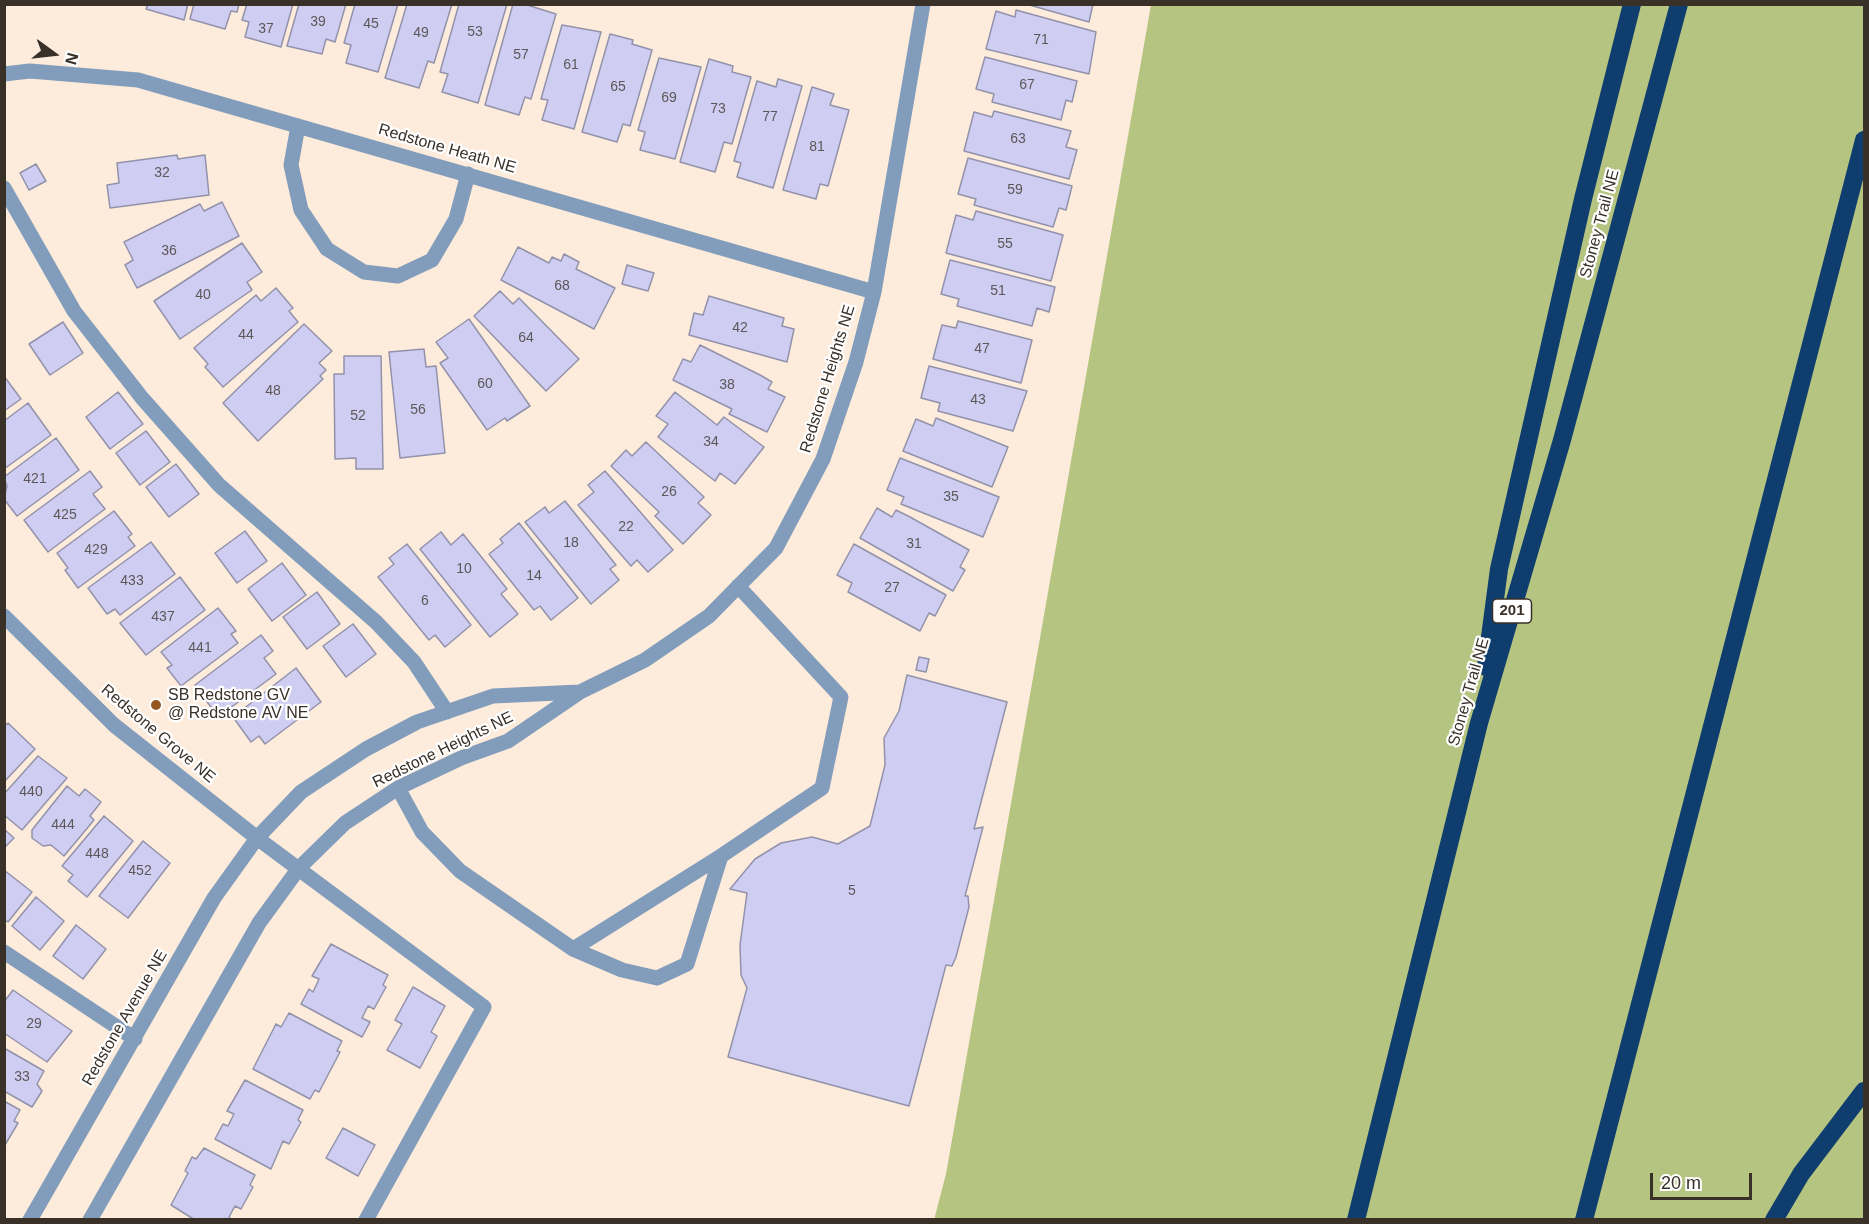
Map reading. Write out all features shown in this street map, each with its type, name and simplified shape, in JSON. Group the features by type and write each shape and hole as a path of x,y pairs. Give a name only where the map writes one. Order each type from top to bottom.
{"highway":[{"path":"1479,723 1499,569 1583,199 1632,4"},
{"name":"Stoney Trail NE","path":"1356,1220 1479,723 1562,440 1679,4"},
{"path":"1584,1220 1864,140"},
{"path":"1774,1220 1801,1174 1864,1091"}],"street":[{"name":"Redstone Heights NE","path":"299,868 345,823 398,788 461,758 508,741 580,692 645,660 709,616 776,548 823,459 856,362 874,292 923,4"},
{"name":"Redstone Heath NE","path":"4,74 30,71 138,80 874,292"},
{"path":"298,126 291,165 301,210 327,249 364,272 398,276 432,260 456,219 468,174"},
{"path":"4,188 74,311 142,398 219,485 376,622 414,662 447,712"},
{"path":"573,950 722,856 822,789 841,697 738,586"},
{"name":"Redstone Grove NE","path":"4,616 114,725 257,838 484,1007 366,1220"},
{"name":"Redstone Heights NE","path":"257,838 310,786 366,749 417,722 493,696 580,692"},
{"path":"398,788 422,832 460,871 573,950 622,970 657,978 687,964 722,856"},
{"name":"Redstone Avenue NE","path":"30,1220 214,898 257,838"},
{"path":"90,1220 259,923 299,868"},
{"path":"4,952 135,1039"}],"green space":[{"path":"1151,5 1864,5 1864,1219 934,1220 946,1174"}],"building":[{"path":"148,4 188,4 184,20 146,9"},
{"path":"194,4 239,4 237,12 231,11 225,29 190,19"},
{"path":"247,4 293,4 281,47 245,37 249,22 242,20"},
{"path":"299,4 346,4 335,42 326,39 322,54 287,46"},
{"path":"355,4 398,4 378,72 346,63 351,45 344,43"},
{"path":"407,4 452,4 434,63 428,61 419,88 385,78"},
{"path":"459,4 507,4 478,103 442,92 448,74 440,72"},
{"path":"513,4 524,4 556,14 531,99 525,97 519,115 485,105"},
{"path":"1026,4 1093,4 1089,22"},
{"path":"1016,10 1096,32 1089,74 986,49 996,11 1015,17"},
{"path":"562,25 601,32 574,129 542,120 548,100 541,99"},
{"path":"610,34 633,40 632,44 652,50 630,126 623,124 617,142 582,132"},
{"path":"985,57 1077,81 1072,102 1066,100 1061,120 992,102 994,94 976,89"},
{"path":"659,58 701,67 675,159 640,150 645,132 638,130"},
{"path":"709,59 733,66 732,72 751,77 732,144 724,142 715,172 680,162"},
{"path":"778,79 802,86 773,188 737,177 741,163 734,161 757,81 776,87"},
{"path":"812,87 834,94 830,105 849,110 828,186 820,184 816,199 783,190"},
{"path":"994,111 1071,131 1066,147 1077,150 1069,179 964,151 974,112 992,117"},
{"path":"177,155 178,159 205,155 209,195 110,208 107,185 119,183 117,163"},
{"path":"968,158 1072,186 1066,210 1059,208 1053,227 974,205 976,199 958,194"},
{"path":"36,164 46,181 29,190 20,173"},
{"path":"222,202 239,236 137,288 125,265 133,260 124,242 200,204 204,211"},
{"path":"976,211 1063,235 1051,281 946,253 956,215 973,220"},
{"path":"242,243 262,272 247,282 252,290 180,339 154,301"},
{"path":"518,247 549,263 552,257 561,261 564,254 579,262 576,269 615,288 594,329 501,280"},
{"path":"950,260 1055,287 1049,312 1037,308 1032,326 957,306 959,299 941,294"},
{"path":"627,265 654,273 648,291 622,284"},
{"path":"276,288 293,308 289,311 298,322 223,387 205,367 208,364 194,348 256,295 261,301"},
{"path":"500,291 513,304 519,298 579,359 546,391 474,316"},
{"path":"709,296 784,318 782,326 794,329 787,362 689,335 694,313 703,315"},
{"path":"469,319 530,406 507,421 505,418 487,430 440,363 448,358 436,342"},
{"path":"958,321 1032,340 1021,383 933,359 942,325 956,328"},
{"path":"63,322 83,353 50,375 29,344"},
{"path":"304,324 332,351 319,363 326,370 320,376 323,379 258,441 223,403"},
{"path":"700,345 772,382 768,389 785,397 767,432 729,414 732,409 673,380 683,359 691,362"},
{"path":"424,349 426,367 436,366 445,453 400,458 389,352"},
{"path":"344,356 381,356 383,469 356,469 356,458 335,459 334,374 344,374"},
{"path":"929,366 1027,391 1013,431 938,411 940,403 921,398"},
{"path":"4,376 21,399 4,411"},
{"path":"118,392 143,424 110,449 86,417"},
{"path":"675,392 717,425 724,417 764,447 735,484 720,473 715,481 658,437 668,424 656,416"},
{"path":"28,403 51,435 4,469 4,421"},
{"path":"936,418 1008,447 992,487 903,451 916,419 933,426"},
{"path":"146,431 170,462 140,485 116,453"},
{"path":"56,438 79,470 17,516 4,499 7,486 4,477"},
{"path":"646,442 704,497 698,503 711,515 683,544 655,516 659,512 611,466 626,450 632,456"},
{"path":"900,458 999,497 983,537 901,504 904,497 887,490"},
{"path":"176,464 199,494 169,517 146,487"},
{"path":"90,471 102,487 93,494 105,509 48,552 24,520"},
{"path":"605,471 673,550 648,572 637,560 631,566 578,505 594,492 588,485"},
{"path":"565,501 616,565 610,569 619,580 591,604 525,522 545,507 549,513"},
{"path":"877,508 892,517 896,510 969,550 960,567 965,570 953,591 860,538"},
{"path":"114,511 132,534 128,537 135,546 78,588 65,570 68,568 57,553"},
{"path":"519,523 578,598 551,620 540,606 534,610 489,554 503,543 500,539"},
{"path":"245,531 267,561 237,583 215,553"},
{"path":"441,532 451,545 463,534 507,589 501,594 518,614 490,637 420,549"},
{"path":"151,542 175,574 120,615 115,609 107,614 88,588"},
{"path":"407,544 471,625 445,647 435,635 429,640 378,577 394,564 389,558"},
{"path":"854,544 946,595 935,616 929,613 920,631 848,592 852,583 837,575"},
{"path":"282,563 306,595 272,621 248,589"},
{"path":"180,577 205,610 146,655 120,623"},
{"path":"317,592 340,624 307,649 283,617"},
{"path":"218,608 236,631 231,634 238,643 181,686 167,668 172,665 161,652"},
{"path":"353,624 376,654 346,677 323,646"},
{"path":"261,635 273,651 264,658 276,674 218,717 195,685"},
{"path":"919,657 929,659 926,672 916,670"},
{"path":"296,668 321,702 265,744 259,736 251,742 233,717"},
{"path":"907,675 1007,702 974,829 983,827 965,896 968,896 969,907 956,957 952,966 946,965 909,1106 728,1057 747,988 741,975 740,945 747,893 730,889 755,859 781,843 812,837 838,844 870,826 885,765 884,738 899,711"},
{"path":"8,723 35,749 4,782 4,727"},
{"path":"38,756 67,778 22,830 4,815 4,794"},
{"path":"67,786 79,796 85,789 101,802 90,816 94,820 64,856 51,845 43,846 32,838 32,830"},
{"path":"104,816 133,841 87,897 68,881 73,875 62,866"},
{"path":"4,829 14,838 4,848"},
{"path":"143,841 170,863 128,918 99,896"},
{"path":"4,870 32,892 8,922 4,919"},
{"path":"36,897 64,921 40,950 12,926"},
{"path":"76,925 106,949 83,979 53,956"},
{"path":"331,944 388,975 383,985 386,987 374,1009 368,1006 362,1018 370,1022 362,1037 301,1004 309,989 313,992 319,979 312,976"},
{"path":"413,987 445,1006 431,1032 437,1036 420,1068 387,1050 402,1024 395,1020"},
{"path":"13,990 72,1031 47,1062 4,1033 4,1002"},
{"path":"289,1013 342,1041 337,1051 340,1052 319,1092 315,1090 310,1099 253,1069 276,1024 281,1027"},
{"path":"4,1048 44,1071 37,1084 42,1091 32,1107 4,1091"},
{"path":"245,1080 303,1110 298,1120 301,1122 289,1144 283,1141 271,1169 215,1139 223,1124 228,1126 234,1114 227,1111"},
{"path":"4,1101 20,1110 14,1121 18,1123 5,1145"},
{"path":"343,1128 375,1145 358,1176 326,1158"},
{"path":"204,1148 255,1175 250,1185 253,1187 241,1209 235,1206 229,1217 232,1220 195,1220 171,1205 188,1173 185,1171 192,1157 196,1159"}],"place":[{"name":"SB Redstone GV @ Redstone AV NE","path":"156,705"}]}
